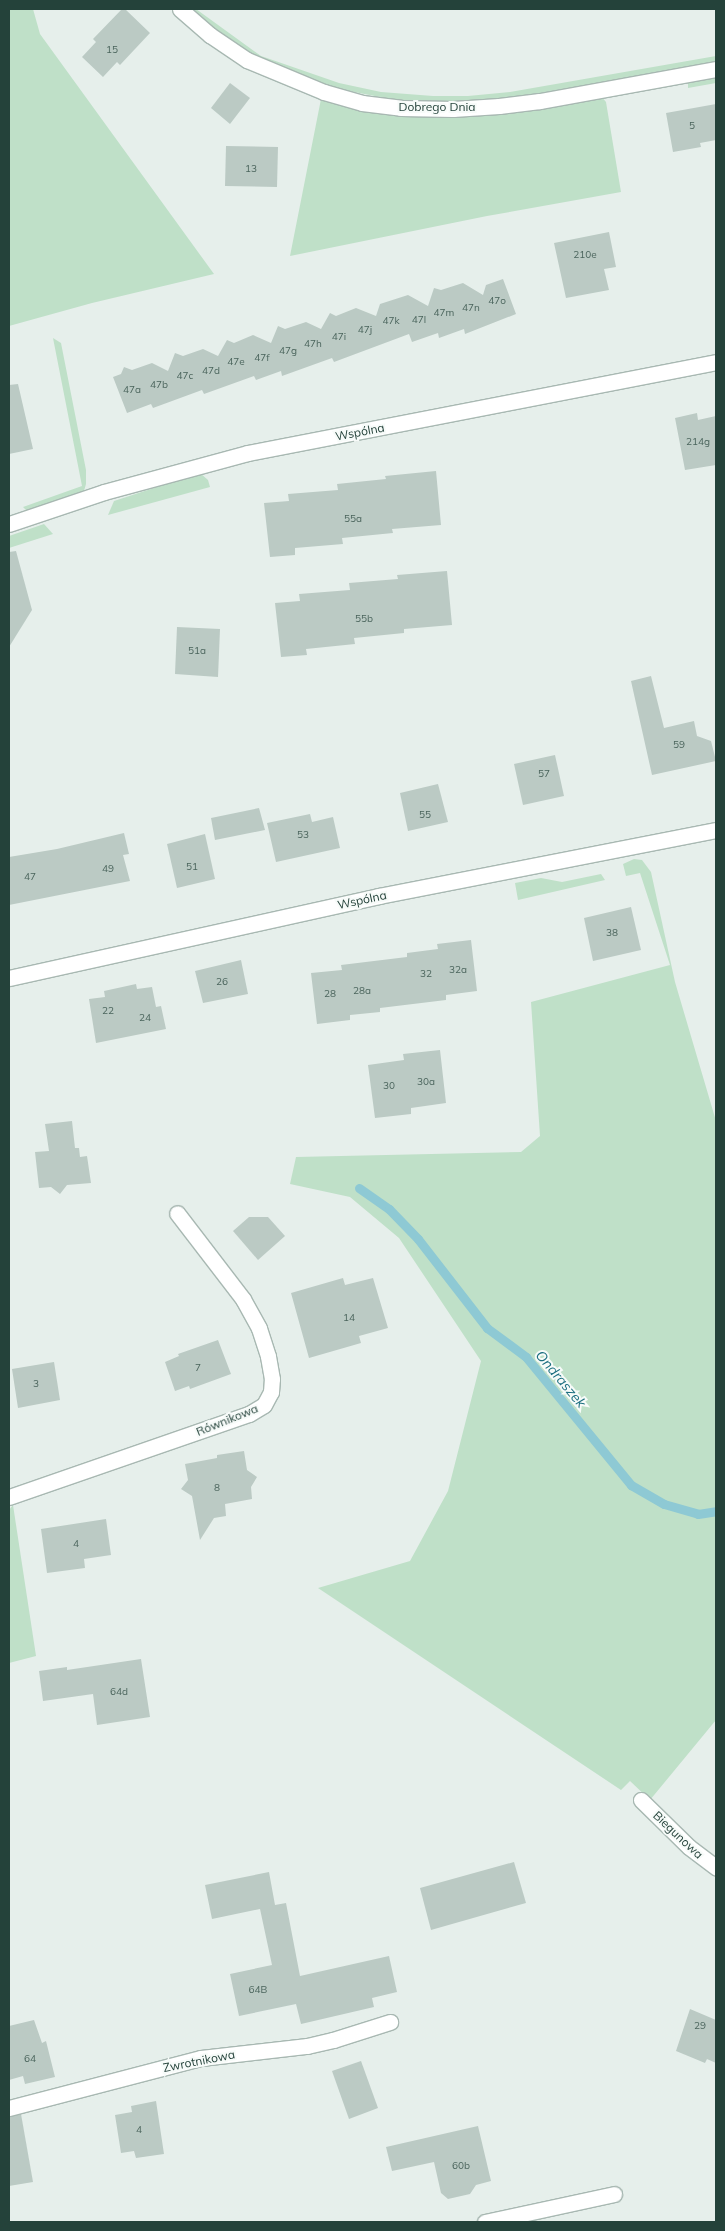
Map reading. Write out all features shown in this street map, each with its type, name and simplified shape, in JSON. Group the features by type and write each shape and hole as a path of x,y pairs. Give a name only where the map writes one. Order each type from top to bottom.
{"street":[{"name":"Dobrego Dnia","path":"180,9 210,35 247,60 324,92 362,103 401,108 453,109 507,105 716,68"},
{"name":"Wspólna","path":"9,524 104,492 248,454 716,362"},
{"name":"Wspólna","path":"9,978 379,896 716,830"},
{"name":"Równikowa","path":"9,1497 249,1414 264,1405 271,1392 272,1379 268,1356 259,1328 243,1299 177,1213"},
{"name":"Biegunowa","path":"640,1800 690,1847 716,1867"},
{"name":"Zwrotnikowa","path":"9,2108 201,2058 307,2046 390,2022"},
{"path":"486,2222 614,2194"}],"green space":[{"path":"9,9 33,9 40,34 214,274 92,303 9,326"},
{"path":"189,9 196,9 261,56 339,83 381,92 433,96 468,96 510,92 716,56 716,62 539,95 454,103 400,101 324,86 249,54"},
{"path":"716,76 716,83 688,88 688,81"},
{"path":"601,96 606,102 621,192 487,216 290,256 321,99 361,108"},
{"path":"53,338 61,343 86,470 86,484 84,491 28,512 23,507 82,486"},
{"path":"200,473 208,480 210,487 108,515 114,501"},
{"path":"44,524 53,534 9,548 9,536"},
{"path":"634,859 642,860 651,872 675,982 716,1121 716,1720 650,1800 630,1781 621,1790 318,1588 410,1561 448,1491 481,1361 399,1238 350,1197 290,1184 296,1157 521,1152 540,1136 531,1002 670,965 640,873 626,876 623,864"},
{"path":"601,874 605,880 518,900 515,883 541,878 562,882"},
{"path":"13,1505 36,1656 9,1663 9,1510"}],"building":[{"path":"122,9 125,9 150,33 120,65 117,62 103,77 82,57 96,42 93,39"},
{"path":"230,83 250,98 230,124 211,108"},
{"path":"716,104 716,140 700,143 701,147 673,152 666,113"},
{"path":"226,146 278,147 277,187 225,186"},
{"path":"609,232 616,267 604,269 609,290 566,298 554,243"},
{"path":"503,279 516,314 465,334 464,329 439,338 438,333 412,342 409,334 334,362 332,358 282,376 281,371 256,380 254,376 204,394 202,390 153,408 151,404 127,413 113,377 121,374 124,367 132,370 152,363 168,371 175,353 183,356 203,349 218,356 227,340 234,343 253,335 271,343 278,326 285,329 306,322 321,329 330,313 336,316 356,308 376,316 380,304 408,295 428,306 434,288 441,290 463,283 483,295 486,285"},
{"path":"18,384 33,449 9,454 9,385"},
{"path":"697,413 698,420 716,416 716,465 685,470 675,418"},
{"path":"436,471 441,525 392,529 393,533 342,538 343,544 295,548 295,555 270,557 264,503 289,501 288,494 338,490 337,484 386,479 385,476"},
{"path":"16,551 32,610 9,647 9,552"},
{"path":"447,571 452,625 404,629 404,633 354,638 355,644 306,649 307,655 281,657 275,603 300,601 299,594 350,590 349,583 398,579 397,575"},
{"path":"177,627 220,629 218,677 175,674"},
{"path":"651,676 664,728 694,721 697,736 711,741 716,761 652,775 631,681"},
{"path":"555,755 564,796 523,805 514,764"},
{"path":"438,784 448,822 408,831 400,793"},
{"path":"259,808 265,830 215,840 211,818"},
{"path":"310,814 312,822 333,817 340,848 276,862 267,823"},
{"path":"124,833 129,854 123,855 130,881 9,905 9,857 57,849"},
{"path":"205,834 215,879 177,888 167,844"},
{"path":"631,907 641,950 593,961 584,918"},
{"path":"471,940 477,991 446,995 446,1000 380,1008 380,1012 350,1015 350,1020 317,1024 311,973 342,970 341,965 407,957 407,953 438,949 437,944"},
{"path":"241,960 248,994 203,1003 195,971"},
{"path":"136,984 137,989 152,987 156,1007 161,1006 166,1029 96,1043 89,999 105,997 104,991"},
{"path":"440,1050 446,1103 411,1108 411,1114 375,1118 368,1065 404,1060 403,1054"},
{"path":"72,1121 75,1148 79,1148 80,1157 87,1156 91,1183 67,1185 60,1194 51,1187 39,1188 35,1152 49,1151 45,1124"},
{"path":"249,1217 268,1217 285,1236 258,1260 233,1231"},
{"path":"343,1278 345,1285 373,1278 388,1328 359,1336 361,1343 309,1358 291,1293"},
{"path":"218,1340 231,1374 190,1389 189,1386 175,1391 165,1362 179,1356 178,1354"},
{"path":"54,1362 60,1400 18,1408 12,1369"},
{"path":"244,1451 247,1470 257,1477 251,1487 252,1499 225,1504 226,1516 214,1518 200,1540 192,1496 181,1489 188,1480 185,1464 217,1458 217,1455"},
{"path":"106,1519 111,1555 84,1559 85,1568 47,1573 41,1529"},
{"path":"141,1659 150,1717 97,1725 93,1694 43,1701 39,1671 67,1667 67,1670"},
{"path":"514,1862 526,1903 431,1930 420,1888"},
{"path":"269,1872 275,1905 286,1903 300,1976 389,1956 397,1992 372,1998 374,2007 301,2024 296,2004 239,2016 230,1974 272,1965 260,1909 212,1919 205,1885"},
{"path":"690,2009 716,2020 716,2063 707,2059 705,2063 676,2051"},
{"path":"34,2020 42,2043 46,2041 55,2077 25,2084 23,2076 9,2080 9,2026"},
{"path":"361,2061 378,2108 349,2119 332,2071"},
{"path":"156,2101 164,2154 136,2158 134,2151 121,2153 115,2115 132,2112 131,2106"},
{"path":"21,2114 33,2182 9,2186 9,2117"},
{"path":"478,2126 491,2181 476,2185 470,2194 448,2199 441,2193 434,2162 392,2171 386,2147"}],"waterway":[{"name":"Ondraszek","path":"359,1188 389,1209 418,1239 487,1328 526,1357 631,1485 664,1504 698,1514 716,1511"}]}
